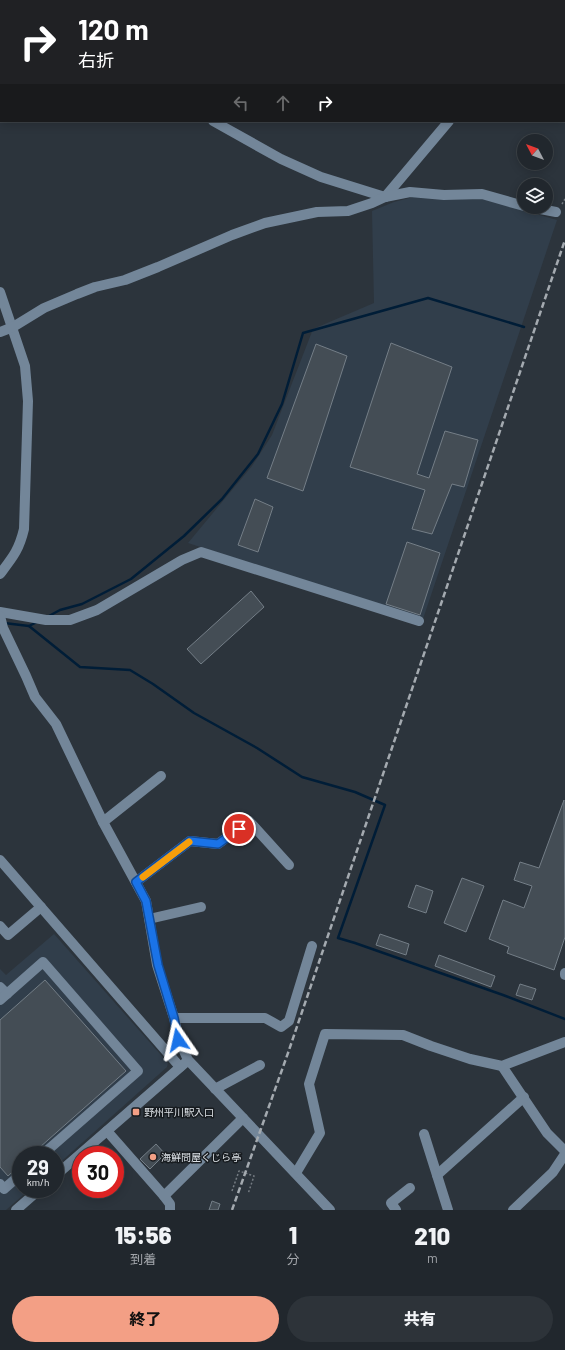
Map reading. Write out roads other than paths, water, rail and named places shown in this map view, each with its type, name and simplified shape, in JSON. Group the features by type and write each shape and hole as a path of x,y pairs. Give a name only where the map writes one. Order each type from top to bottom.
{"street":[{"path":"215,122 281,160 321,176 385,197"},
{"path":"385,197 447,122"},
{"path":"0,332 13,327 44,308 77,294 138,274 265,223 317,212 348,211 385,197 410,192 444,195 482,194 517,204"},
{"path":"0,292 25,366 28,401 26,504 24,529 20,544 0,574"},
{"path":"0,612 46,620 70,620 97,610 182,560 201,552 419,620"},
{"path":"0,616 1,628 26,676 35,697 56,724 103,822 146,901 158,965 174,1018 184,1063"},
{"path":"103,822 161,776"},
{"path":"136,882 190,841 218,844 249,821 289,866"},
{"path":"0,860 184,1063 244,1118 330,1210"},
{"path":"0,926 8,935 41,906"},
{"path":"150,919 201,907"},
{"path":"174,1018 265,1018 281,1027 289,1022 312,946"},
{"path":"2,994 43,962 138,1071 52,1146"},
{"path":"296,1173 320,1133 309,1084 325,1034 403,1035 470,1059 502,1066 565,1042"},
{"path":"64,1168 184,1063"},
{"path":"215,1090 260,1065"},
{"path":"502,1066 547,1133 565,1152 553,1172 513,1210"},
{"path":"437,1175 524,1097"},
{"path":"164,1196 244,1118"},
{"path":"107,1132 164,1196 170,1204 170,1210"},
{"path":"424,1134 448,1210"},
{"path":"0,1184 4,1189 12,1182"},
{"path":"396,1210 391,1203 410,1188"},
{"path":"18,1209 30,1198"}],"waterway":[{"path":"47,617 60,610 82,604 131,579 184,536 222,499 258,454 282,404 303,333 428,298 524,327"},
{"path":"29,626 37,622"},
{"path":"4,623 29,626 80,667 130,670 153,684 194,713 257,748 302,777 355,792 385,805 338,938 503,995 565,1019"}],"railway":[{"path":"232,1210 288,1053 565,240"}],"place":[{"name":"野州平川駅入口","path":"136,1112"},
{"name":"海鮮問屋くじら亭","path":"153,1157"}]}
